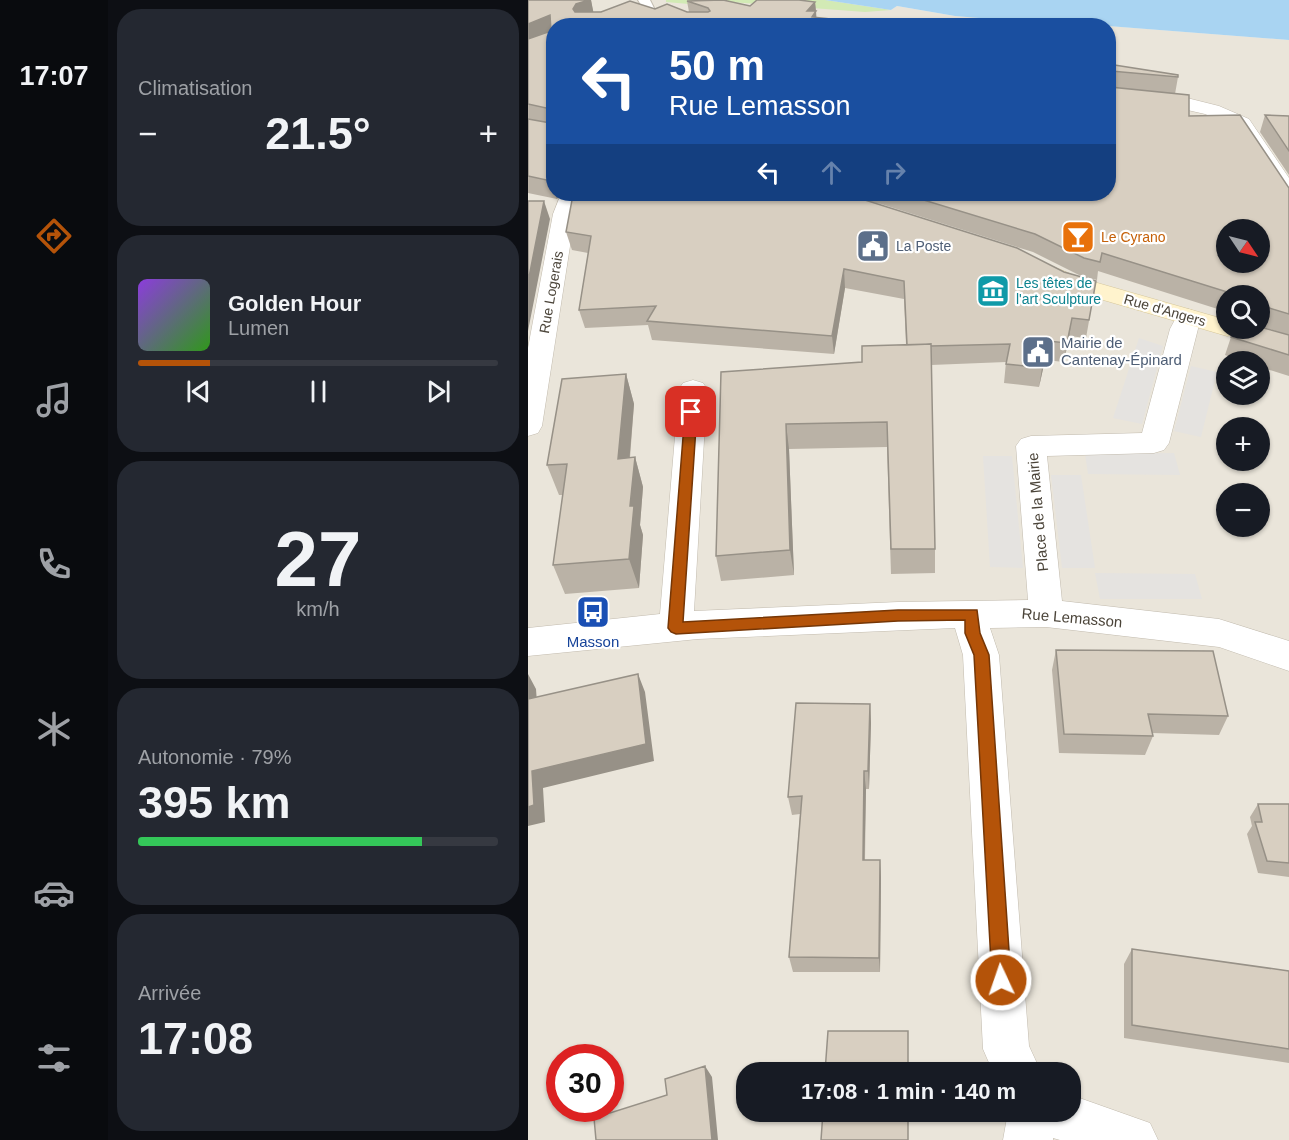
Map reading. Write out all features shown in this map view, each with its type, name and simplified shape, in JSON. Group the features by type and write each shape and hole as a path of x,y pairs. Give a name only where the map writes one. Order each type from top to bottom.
{"main road":[{"name":"Rue d'Angers","path":"1032,263 1071,283 1216,325"}],"street":[{"path":"642,6 666,10"},
{"path":"1116,97 1183,103 1212,110 1242,123 1289,194"},
{"name":"Rue Logerais","path":"528,426 564,214 569,201"},
{"name":"Place de la Mairie","path":"1046,613 1031,446 1154,443 1188,317"},
{"path":"676,628 693,389"},
{"name":"Rue Lemasson","path":"528,642 627,631 887,616 1046,613 1219,633 1289,656"},
{"path":"972,614 973,633 981,655 1006,1049 1012,1062"},
{"path":"1028,1140 1031,1122"},
{"path":"1079,1122 1133,1140"}],"shaded area":[{"path":"528,0 825,0 891,10 897,6 955,16 988,18 546,18 546,201 1116,201 1116,27 1289,40 1289,1140 528,1140"},
{"path":"1139,338 1163,346 1142,424 1113,418"},
{"path":"1191,366 1216,372 1201,437 1174,431"},
{"path":"1174,453 1180,475 1088,474 1085,454"},
{"path":"983,456 1012,456 1023,568 990,567"},
{"path":"1051,475 1081,475 1095,568 1062,568"},
{"path":"1095,573 1195,574 1202,599 1100,599"}],"green space":[{"path":"666,0 825,0 891,10 865,12 717,1 689,4 666,2"}],"water":[{"path":"825,0 1289,0 1289,40 1116,27 1116,18 979,18 897,6 891,10"}],"building":[{"path":"528,0 589,0 576,4 573,9 575,12 601,12 630,1 655,9 667,4 687,12 708,12 710,11 708,8 687,1 723,0 750,6 757,0 799,0 815,2 807,11 816,11 812,17 821,18 550,18 550,15 528,24"},
{"path":"546,33 546,108 528,104 528,39"},
{"path":"1116,65 1178,75 1178,77 1116,71"},
{"path":"1116,88 1189,95 1189,116 1240,115 1289,188 1289,314 1270,308 1270,285 1216,285 1216,289 1102,253 1100,262 1084,258 1035,234 927,201 1116,201"},
{"path":"1265,115 1289,116 1289,151"},
{"path":"528,119 546,122 546,180 528,176"},
{"path":"528,201 544,201 528,282"},
{"path":"572,201 868,201 1017,248 1064,272 1096,281 1089,320 1072,318 1067,343 1048,341 1042,368 1006,364 1010,344 907,345 904,281 844,269 832,336 647,321 656,306 579,310 591,236 566,232"},
{"path":"1270,330 1289,335 1289,355 1237,339 1270,339"},
{"path":"931,344 935,549 891,549 887,422 786,424 790,550 716,556 721,372 862,362 862,346"},
{"path":"626,374 618,459 635,457 630,506 634,506 629,559 553,565 567,464 547,465 562,379"},
{"path":"1056,650 1213,651 1228,716 1148,714 1153,736 1064,734"},
{"path":"638,674 646,744 532,771 534,805 528,807 528,699"},
{"path":"796,703 870,704 868,771 864,771 863,860 880,860 879,958 789,957 802,796 788,797"},
{"path":"1258,804 1289,804 1289,863 1267,861 1255,822 1262,822"},
{"path":"1132,949 1289,971 1289,1049 1132,1025"},
{"path":"828,1031 908,1031 908,1062 826,1062"},
{"path":"705,1066 712,1140 596,1140 594,1122 624,1122 624,1109 667,1095 665,1079"},
{"path":"822,1122 908,1122 908,1140 821,1140"}],"place":[{"name":"Le Cyrano","path":"1078,237"},
{"name":"La Poste","path":"873,246"},
{"name":"Les têtes de l'art Sculpture","path":"993,291"},
{"name":"Mairie de Cantenay-Épinard","path":"1038,352"},
{"name":"Masson","path":"593,612"}],"route":[{"path":"691,412 676,628 698,625 972,614 973,633 981,655 1001,980"}]}
